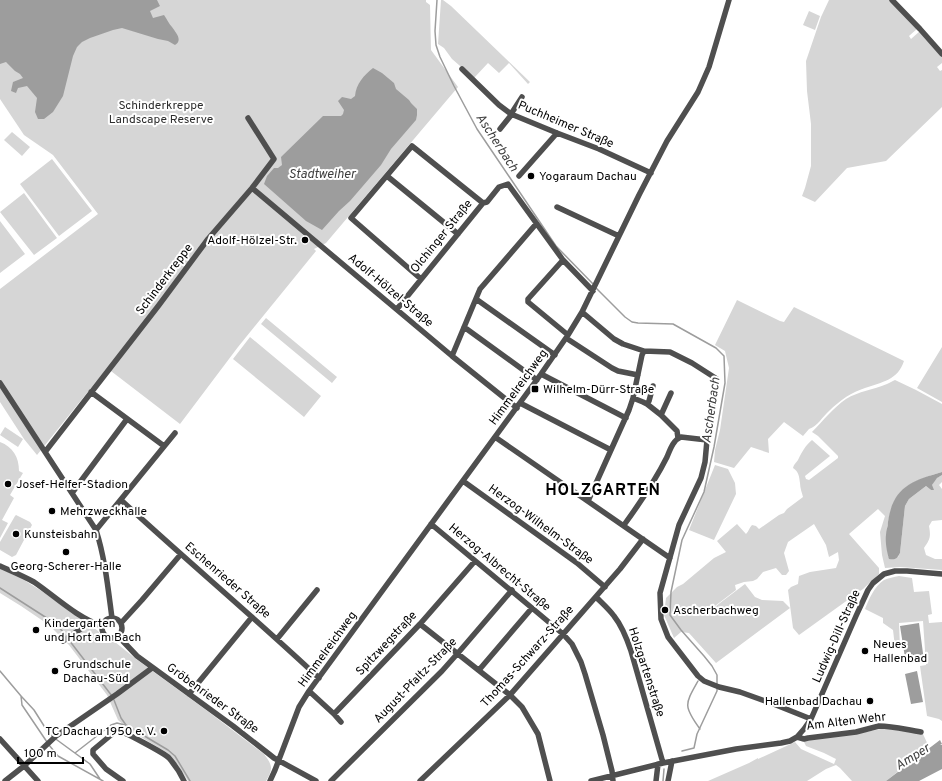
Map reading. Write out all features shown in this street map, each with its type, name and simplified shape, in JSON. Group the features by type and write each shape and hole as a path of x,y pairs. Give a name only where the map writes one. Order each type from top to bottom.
{"street":[{"name":"Himmelreichweg","path":"279,760 299,707 431,524 542,374 582,312 667,141 700,87 709,67 729,0"},
{"path":"892,0 942,54"},
{"name":"Puchheimer Straße","path":"462,69 499,105 512,114 599,149 651,172"},
{"path":"500,129 512,114 522,97"},
{"name":"Schinderkreppe","path":"45,452 159,306 208,239 252,188 274,159 248,118"},
{"path":"519,176 557,133"},
{"path":"421,279 352,218 412,146 482,203"},
{"path":"387,176 458,234"},
{"name":"Olchinger Straße","path":"396,309 482,203 487,202 499,187 508,184 536,224"},
{"name":"Adolf-Hölzel-Straße","path":"252,188 452,356 518,406 611,450"},
{"path":"557,207 619,236"},
{"path":"452,356 480,289 536,224 563,260 595,288"},
{"path":"563,260 528,300 528,302 567,336 612,368 638,375"},
{"path":"476,299 555,355"},
{"path":"582,312 614,339 623,344 644,351 670,352 692,363 717,379 705,462 701,478 679,525 660,593 661,619 668,637 698,676 704,681 740,692 811,719"},
{"path":"464,327 537,380"},
{"path":"588,501 626,418 633,398 644,351"},
{"path":"542,374 626,418"},
{"path":"0,383 96,530 103,558 112,618"},
{"path":"647,404 653,386"},
{"path":"91,392 164,446"},
{"path":"660,415 671,393"},
{"path":"624,525 659,473 672,445 678,438 677,431 660,415 647,404 633,398"},
{"path":"72,493 127,419"},
{"path":"96,530 175,433"},
{"path":"495,437 670,558"},
{"path":"678,438 707,440"},
{"name":"Herzog-Wilhelm-Straße","path":"463,481 557,548 604,587"},
{"name":"Eschenrieder Straße","path":"121,500 277,638 319,678"},
{"name":"Herzog-Albrecht-Straße","path":"431,524 512,590 563,634 573,646 582,664 603,735 613,778"},
{"name":"Thomas-Schwarz-Straße","path":"420,781 510,695 620,569 643,539"},
{"path":"121,623 181,554"},
{"name":"Spitzwegstraße","path":"334,714 420,624 476,560"},
{"path":"0,566 32,581 91,622 102,626 104,621 107,619 117,618 121,623 123,630 118,636"},
{"name":"Ludwig-Dill-Straße","path":"797,737 811,719 868,590 874,583 884,574 895,571 942,574"},
{"path":"277,638 317,590"},
{"name":"August-Pfaltz-Straße","path":"331,781 442,671 512,590"},
{"name":"Holzgartenstraße","path":"596,597 614,616 626,637 660,763"},
{"path":"479,670 532,608"},
{"path":"189,694 252,617"},
{"path":"63,642 91,622"},
{"path":"420,624 510,695 522,707 538,734 550,781"},
{"name":"Gröbenrieder Straße","path":"102,626 102,631 107,637 114,639 118,636 137,656 152,668 269,754 316,781"},
{"path":"5,781 24,766 53,739 152,668"},
{"path":"310,691 342,722"},
{"name":"Am Alten Wehr","path":"797,737 804,739 856,732 879,726 894,726 921,732"},
{"path":"123,781 106,769 93,754 93,750 116,730 120,730 167,756 179,771 184,781"},
{"path":"591,781 613,778 660,763 736,749 777,744 790,741 797,737"},
{"path":"0,739 38,781"},
{"path":"269,754 275,770"},
{"path":"270,781 279,760"},
{"path":"668,781 672,761"},
{"path":"656,781 660,763"}],"green space":[{"name":"Schinderkreppe Landscape Reserve","path":"0,0 426,0 426,2 430,5 431,50 458,87 326,243 314,249 316,251 238,347 180,424 107,368 37,455 24,439 0,402 0,289 98,214 53,155 24,135 0,99"},
{"path":"441,0 451,6 530,82 528,84 509,63 499,73 488,63 474,78 452,59 444,48 438,44"},
{"path":"829,0 890,0 918,28 909,36 911,39 920,31 942,55 942,63 937,67 940,71 942,70 942,107 886,161 847,168 815,202 802,196 811,166 811,124 807,91 806,61 821,17"},
{"path":"809,11 820,16 815,30 803,25"},
{"path":"12,132 30,147 22,156 4,140"},
{"path":"52,159 92,211 59,236 20,184"},
{"path":"24,193 57,238 34,255 0,212"},
{"path":"0,221 25,254 0,273"},
{"path":"737,300 784,322 794,307 904,361 894,376 846,397 833,407 803,436 784,422 768,439 769,453 751,447 734,468 714,462 729,368 725,351 715,345"},
{"path":"266,318 337,377 332,383 261,324"},
{"path":"250,337 321,396 304,417 233,359"},
{"path":"942,347 942,402 917,388"},
{"path":"895,380 942,404 942,472 912,483 899,494 894,501 887,528 888,557 898,557 900,553 905,506 909,499 926,486 931,490 934,481 937,477 942,475 942,482 939,485 942,489 942,520 932,521 929,526 930,538 924,548 926,555 935,559 942,559 942,570 900,567 885,568 880,532 885,516 878,509 849,534 879,568 879,574 863,589 799,635 793,628 788,590 798,584 799,576 810,572 836,568 839,560 838,552 829,557 826,545 814,524 788,542 784,553 789,571 786,575 782,575 776,568 763,572 753,581 735,585 736,590 715,606 745,584 755,597 762,600 783,601 790,608 716,663 689,633 681,632 674,638 664,615 666,598 677,587 683,584 714,558 726,552 717,541 737,524 746,534 752,525 759,529 784,513 803,497 798,474 793,468 802,452 812,440 830,456 805,476 806,479 809,480 838,458 838,456 818,436 812,432 832,410 846,399 856,394 888,384"},
{"path":"5,427 23,439 18,447 0,435"},
{"name":"Josef-Helfer-Stadion","path":"0,442 12,450 18,461 19,471 23,473 10,495 14,498 2,520 8,523 0,538"},
{"path":"715,465 728,469 735,483 736,494 714,540 689,530"},
{"name":"Kunsteisbahn","path":"16,515 30,522 32,525 16,555 12,557 0,550 0,542"},
{"path":"0,568 40,590 82,619 87,626 93,627 109,642 115,642 264,754 271,768 266,781 188,781 178,765 166,752 129,730 118,720 107,695 69,645 49,625 0,593"},
{"path":"899,576 912,578 914,592 929,591 932,614 928,615 929,623 942,622 942,721 927,716 920,666 926,665 923,621 899,623 900,647 895,647 893,630 883,623 883,618 865,609 872,593 880,583 886,579"},
{"path":"881,729 923,734 929,747 886,781 852,781 836,765 826,769 807,781 708,781 795,742 801,749 834,764 836,759 806,746 804,739"}],"water":[{"path":"0,0 157,0 160,6 150,11 153,18 164,15 179,39 175,45 168,41 122,28 82,42 77,47 73,56 63,96 53,112 44,119 38,119 35,112 37,98 27,86 18,88 16,93 11,91 13,82 23,78 6,62 0,64"},
{"name":"Stadtweiher","path":"373,68 394,83 396,89 417,109 416,120 391,149 381,165 350,201 322,230 306,221 264,184 267,176 274,168 278,168 282,165 281,157 323,116 341,116 343,114 344,110 338,101 342,97 351,99 355,96 361,80"},
{"path":"942,472 942,475 937,478 932,485 934,490 931,490 926,486 909,499 905,506 900,553 896,559 889,559 886,544 886,533 890,510 894,501 905,487 921,479"},
{"path":"919,623 924,661 906,664 900,626"},
{"path":"917,671 923,702 911,704 905,674"},
{"path":"940,740 942,744 940,745 942,745 942,769 919,781 886,781"}],"waterway":[{"name":"Ascherbach","path":"437,0 435,31 436,45 454,86 477,129 556,246 594,285"},
{"name":"Ascherbach","path":"596,288 632,322 673,324 716,348 724,356 725,383 714,447 704,492 682,540 671,592 670,615 712,666 717,675 717,685"},
{"path":"0,588 59,627 112,696"},
{"path":"0,671 21,696 22,705 47,742"},
{"path":"698,681 688,700 688,710 700,729"},
{"name":"Ascherbach","path":"682,751 694,748 697,734 717,689"},
{"path":"21,696 34,710 53,737 90,764 100,779"},
{"path":"114,700 121,718 126,725 168,750 175,756 190,781"},
{"path":"75,753 111,725 117,723 125,725"},
{"path":"49,745 58,756 103,781"},
{"path":"663,781 664,769"}],"place":[{"name":"Yogaraum Dachau","path":"531,176"},
{"name":"Adolf-Hölzel-Str.","path":"305,240"},
{"name":"Wilhelm-Dürr-Straße","path":"535,389"},
{"name":"Josef-Helfer-Stadion","path":"8,484"},
{"name":"Mehrzweckhalle","path":"52,511"},
{"name":"Kunsteisbahn","path":"16,534"},
{"name":"Georg-Scherer-Halle","path":"66,552"},
{"name":"Ascherbachweg","path":"665,610"},
{"name":"Kindergarten und Hort am Bach","path":"36,630"},
{"name":"Neues Hallenbad","path":"865,651"},
{"name":"Grundschule Dachau-Süd","path":"55,671"},
{"name":"Hallenbad Dachau","path":"870,701"},
{"name":"TC Dachau 1950 e. V.","path":"164,731"}],"district":[{"name":"HOLZGARTEN","path":"603,489"}],"water label":[{"name":"Amper","path":"912,756"}]}
